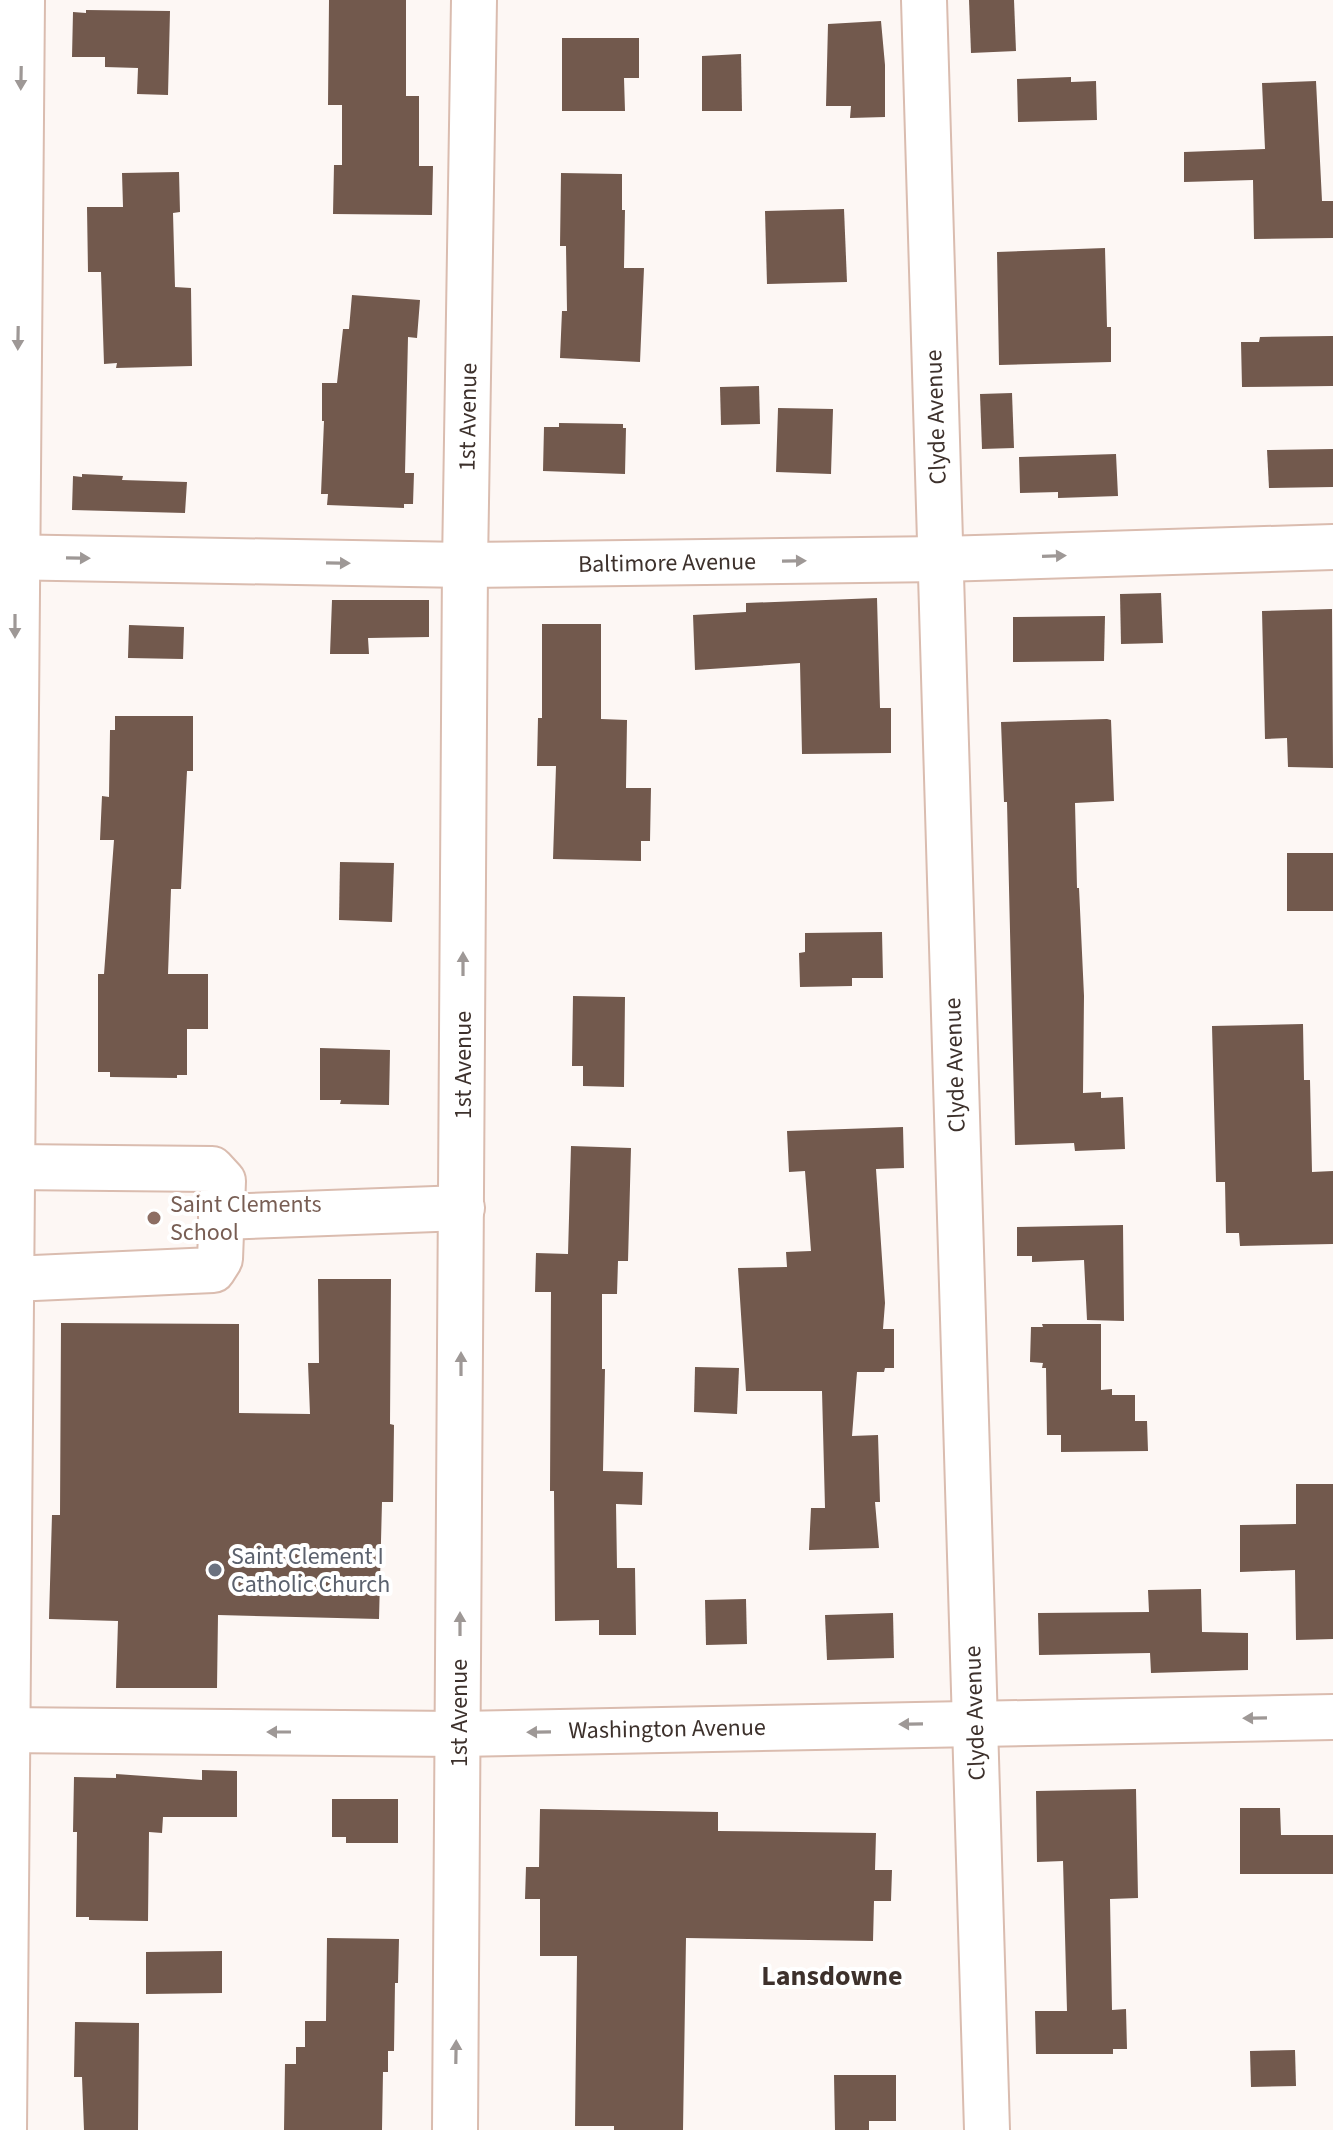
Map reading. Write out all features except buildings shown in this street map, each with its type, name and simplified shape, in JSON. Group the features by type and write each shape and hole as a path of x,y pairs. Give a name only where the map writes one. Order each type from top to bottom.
{"street":[{"path":"4,2130 5,1730 12,1279 8,557 22,0"},
{"name":"1st Avenue","path":"455,2130 465,565 474,0"},
{"name":"Clyde Avenue","path":"924,0 987,2130"},
{"name":"Baltimore Avenue","path":"8,557 465,565 941,559 1333,547"},
{"path":"12,1167 212,1169 223,1181 220,1259 213,1270 12,1279"},
{"path":"221,1217 462,1208"},
{"name":"Washington Avenue","path":"5,1730 459,1734 1333,1717"}],"place":[{"name":"Saint Clements School","path":"154,1218"},
{"name":"Saint Clement I Catholic Church","path":"215,1570"}],"district":[{"name":"Lansdowne","path":"832,1976"}]}
